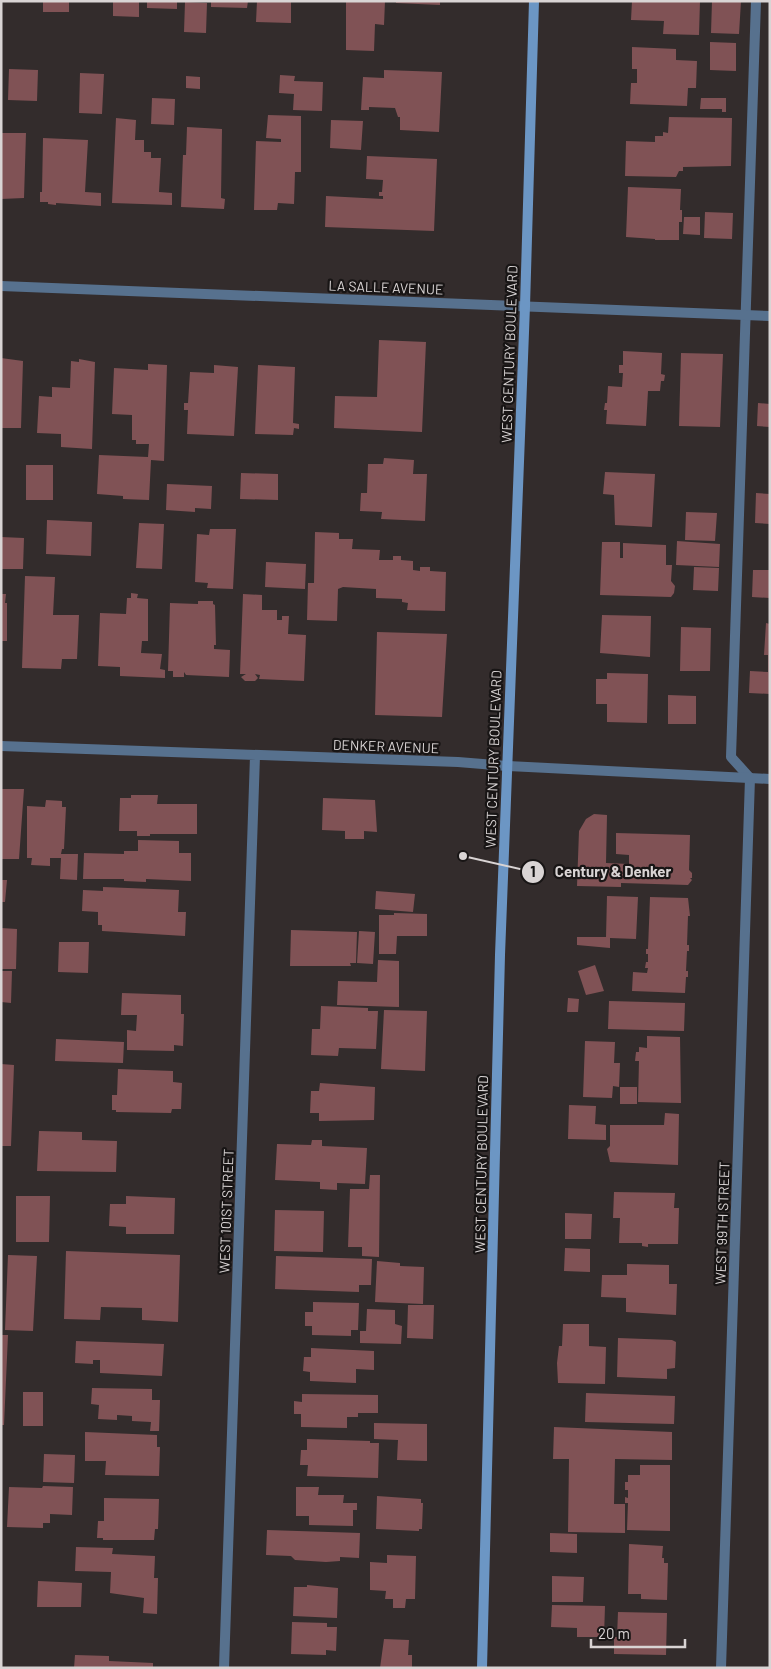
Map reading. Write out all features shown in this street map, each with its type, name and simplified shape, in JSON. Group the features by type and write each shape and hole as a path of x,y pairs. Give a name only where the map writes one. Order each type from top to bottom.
{"main road":[{"name":"WEST CENTURY BOULEVARD","path":"482,1668 507,766 525,306 534,1"}],"street":[{"path":"750,778 731,757 756,1"},
{"name":"LA SALLE AVENUE","path":"1,286 770,316"},
{"name":"DENKER AVENUE","path":"1,746 458,762 770,779"},
{"name":"WEST 101ST STREET","path":"224,1668 255,756"},
{"name":"WEST 99TH STREET","path":"721,1668 750,778"}],"building":[{"path":"43,1 69,1 69,12 43,12"},
{"path":"113,1 139,1 139,17 113,16"},
{"path":"147,1 177,1 177,9 147,8"},
{"path":"211,1 248,1 247,8 211,7"},
{"path":"257,1 291,1 291,23 256,22"},
{"path":"346,1 385,1 384,25 375,24 374,51 346,50"},
{"path":"396,1 440,1 440,5 396,3"},
{"path":"632,1 700,1 699,35 663,34 664,21 631,20"},
{"path":"712,1 741,1 739,34 711,33"},
{"path":"185,2 207,3 206,33 184,32"},
{"path":"710,42 736,43 736,71 710,70"},
{"path":"632,47 676,49 676,60 697,61 696,88 688,88 687,106 630,104 631,83 637,83 637,69 632,69"},
{"path":"9,69 38,70 37,101 8,100"},
{"path":"384,70 442,72 439,132 400,130 400,117 398,117 395,108 369,107 369,110 361,110 363,77 384,78"},
{"path":"80,73 104,74 102,114 79,113"},
{"path":"280,75 295,76 294,81 323,82 322,111 293,110 294,94 279,93"},
{"path":"186,76 200,77 200,89 186,88"},
{"path":"152,98 175,99 174,125 151,124"},
{"path":"701,98 726,98 726,112 722,112 722,109 700,109"},
{"path":"268,115 301,116 301,172 295,172 294,204 278,203 277,210 254,210 256,141 281,142 281,139 266,138"},
{"path":"669,117 732,118 731,166 683,167 683,171 679,171 676,177 625,176 626,141 655,142 655,136 663,136 663,132 668,133"},
{"path":"116,118 136,120 135,140 144,140 144,152 151,152 151,158 161,158 159,192 172,193 172,205 112,203"},
{"path":"331,120 363,121 361,150 330,148"},
{"path":"187,127 222,129 221,198 225,199 224,209 181,207 183,155 186,155"},
{"path":"1,133 26,133 24,198 1,199"},
{"path":"43,138 88,140 85,192 101,193 101,206 56,203 56,205 40,202 40,192 42,192"},
{"path":"367,156 437,159 434,231 325,227 326,196 383,199 383,196 379,196 379,192 382,192 383,180 366,179"},
{"path":"628,187 681,189 680,210 682,210 682,222 679,222 679,240 626,237"},
{"path":"705,212 733,213 732,239 704,238"},
{"path":"684,217 700,217 700,235 683,234"},
{"path":"379,340 426,342 422,432 334,428 335,396 377,397"},
{"path":"623,351 662,353 661,374 665,375 664,381 661,381 660,391 648,391 646,426 606,424 607,410 604,410 605,403 607,403 608,386 622,387 623,373 619,373 619,365 623,365"},
{"path":"681,353 723,354 720,427 679,426"},
{"path":"1,358 23,361 21,428 1,428"},
{"path":"79,359 95,362 92,449 61,447 61,434 37,433 39,396 52,397 52,387 70,388 71,361 79,362"},
{"path":"148,364 167,365 164,461 151,460 149,500 123,499 123,496 97,494 99,455 148,457 149,444 136,444 136,440 132,440 132,415 112,414 114,368 148,370"},
{"path":"214,365 238,367 234,436 187,434 188,410 184,410 184,403 188,403 190,372 214,373"},
{"path":"258,365 295,367 293,423 299,424 299,429 294,428 293,435 255,434"},
{"path":"758,403 770,404 770,427 757,426"},
{"path":"384,458 414,460 413,474 427,474 425,521 381,519 382,512 360,511 361,493 367,493 368,464 383,464"},
{"path":"26,465 53,465 53,500 26,500"},
{"path":"605,472 655,474 652,527 615,525 614,495 603,494"},
{"path":"241,473 278,474 278,500 240,499"},
{"path":"167,484 212,486 211,509 195,508 195,512 166,510"},
{"path":"756,493 770,494 770,524 755,523"},
{"path":"686,512 717,513 715,541 685,540"},
{"path":"47,520 92,522 91,556 46,554"},
{"path":"139,523 164,524 162,569 136,568"},
{"path":"210,529 236,529 233,589 207,588 208,583 195,582 197,534 209,535"},
{"path":"315,532 339,533 339,539 353,539 352,549 380,550 379,560 393,560 393,556 401,556 401,560 413,561 413,570 420,571 420,567 430,567 430,571 446,572 445,611 407,610 408,603 402,602 402,599 376,598 376,589 343,587 338,589 337,621 307,620 308,583 314,583"},
{"path":"1,537 24,538 23,569 1,569"},
{"path":"677,541 720,544 719,567 676,565"},
{"path":"602,542 620,542 620,558 623,558 623,543 666,545 666,565 672,565 671,581 675,586 671,597 600,595"},
{"path":"266,562 306,564 305,589 265,587"},
{"path":"694,567 719,568 718,591 693,590"},
{"path":"753,570 770,570 770,598 752,597"},
{"path":"25,576 55,577 53,615 79,615 77,659 62,659 61,669 22,668"},
{"path":"131,593 138,594 137,598 148,599 148,641 142,641 141,653 162,654 160,669 165,670 165,678 120,676 120,667 98,666 100,613 126,614 127,598 131,598"},
{"path":"1,594 6,594 7,641 1,641"},
{"path":"243,594 262,595 262,610 277,610 277,620 282,620 282,616 289,616 288,634 306,635 304,681 259,679 260,675 255,674 258,678 255,681 245,681 241,677 246,674 240,674"},
{"path":"198,601 213,601 215,605 216,645 214,645 214,649 230,650 229,677 186,675 184,672 184,677 173,677 173,671 168,671 170,603 198,604"},
{"path":"602,615 651,616 650,657 600,653"},
{"path":"766,623 770,624 770,694 749,693 750,671 768,672 768,655 764,655"},
{"path":"681,627 711,628 710,671 680,671"},
{"path":"377,632 447,634 442,717 375,715"},
{"path":"607,673 648,674 647,723 607,722 607,704 596,704 596,679 607,679"},
{"path":"668,695 696,696 696,724 668,724"},
{"path":"1,789 24,789 19,859 1,859"},
{"path":"131,795 158,795 157,804 197,804 197,834 150,834 150,836 137,836 137,831 119,831 120,798 131,798"},
{"path":"323,798 375,800 377,832 364,831 364,839 345,839 345,831 322,830"},
{"path":"46,800 62,801 62,807 66,807 64,849 62,849 61,854 78,854 77,880 60,879 61,858 50,858 50,866 31,865 32,858 27,858 27,806 45,807"},
{"path":"594,814 607,815 606,863 629,864 629,855 616,854 616,833 690,835 689,870 692,873 692,878 690,878 692,880 688,885 621,883 621,887 577,886 579,831 586,819"},
{"path":"138,840 179,841 179,853 191,853 191,881 146,879 146,882 124,881 124,879 83,879 84,853 124,854 124,851 138,851"},
{"path":"1,880 7,880 5,902 1,902"},
{"path":"103,887 179,890 178,912 186,912 185,936 102,931 102,925 98,925 98,912 82,911 83,890 103,891"},
{"path":"376,891 415,894 413,912 375,909"},
{"path":"607,896 638,897 636,939 610,938 610,948 577,945 577,937 606,937"},
{"path":"650,897 688,898 690,916 688,916 687,945 689,945 689,951 687,951 686,971 688,971 688,977 686,977 685,993 632,991 633,972 647,973 648,968 645,968 646,962 648,962 646,949 648,949"},
{"path":"394,913 427,914 427,936 397,936 396,954 379,954 379,915 394,915"},
{"path":"1,928 17,929 16,969 1,969"},
{"path":"291,930 357,932 356,963 350,963 351,966 290,966"},
{"path":"359,931 375,932 373,964 357,963"},
{"path":"59,942 89,942 88,973 58,972"},
{"path":"378,960 399,961 399,1007 337,1005 338,981 377,982"},
{"path":"595,965 604,991 586,995 578,971"},
{"path":"1,971 12,971 11,1003 1,1002"},
{"path":"122,993 181,995 181,1014 184,1014 183,1046 174,1045 174,1051 127,1050 127,1030 136,1031 137,1015 121,1015"},
{"path":"568,998 579,999 578,1012 567,1012"},
{"path":"609,1001 685,1003 684,1031 608,1029"},
{"path":"321,1006 368,1008 368,1011 378,1011 376,1049 339,1048 338,1056 311,1055 312,1029 320,1029"},
{"path":"384,1010 427,1011 425,1071 381,1069"},
{"path":"647,1036 680,1037 681,1103 638,1102 639,1061 635,1061 636,1052 639,1052 639,1047 647,1048"},
{"path":"56,1039 124,1042 123,1063 55,1061"},
{"path":"585,1041 615,1042 614,1063 620,1063 619,1087 613,1086 612,1098 583,1097"},
{"path":"1,1064 14,1065 11,1146 1,1146"},
{"path":"118,1069 173,1071 173,1082 182,1083 181,1109 172,1109 171,1113 116,1112 116,1110 112,1110 112,1095 117,1095"},
{"path":"320,1083 375,1087 374,1120 319,1121 319,1113 310,1113 311,1091 319,1091"},
{"path":"620,1087 637,1087 637,1104 620,1104"},
{"path":"569,1105 596,1106 595,1124 606,1125 606,1140 568,1139"},
{"path":"665,1113 679,1114 678,1165 610,1162 607,1149 610,1146 610,1125 664,1125"},
{"path":"39,1131 82,1132 82,1140 117,1141 116,1172 37,1171"},
{"path":"312,1140 322,1140 322,1146 367,1148 365,1184 337,1183 337,1190 320,1189 320,1182 275,1180 277,1144 311,1145"},
{"path":"370,1175 380,1175 379,1257 362,1256 362,1247 348,1247 350,1189 369,1189"},
{"path":"614,1192 675,1193 674,1208 679,1208 678,1244 648,1244 648,1247 642,1246 642,1243 619,1243 620,1218 613,1218"},
{"path":"16,1196 50,1196 49,1242 16,1242"},
{"path":"126,1196 175,1198 174,1234 126,1234 126,1227 109,1226 110,1204 126,1204"},
{"path":"275,1210 324,1211 323,1252 274,1251"},
{"path":"565,1213 592,1214 591,1239 565,1239"},
{"path":"565,1248 590,1249 590,1272 564,1271"},
{"path":"66,1251 180,1255 178,1322 142,1320 142,1308 101,1307 100,1320 64,1319"},
{"path":"8,1255 37,1256 33,1331 5,1330"},
{"path":"276,1256 372,1259 371,1285 359,1285 359,1292 275,1289"},
{"path":"377,1261 400,1263 400,1266 424,1267 423,1304 375,1302"},
{"path":"627,1264 669,1265 669,1284 677,1284 676,1315 626,1312 626,1298 601,1297 602,1275 627,1275"},
{"path":"313,1302 359,1303 358,1330 351,1330 351,1336 312,1335 312,1326 305,1326 305,1312 313,1312"},
{"path":"408,1305 434,1305 433,1339 407,1338"},
{"path":"367,1309 395,1310 395,1324 402,1326 401,1344 360,1343 360,1331 366,1331"},
{"path":"563,1324 589,1324 589,1346 606,1347 605,1384 558,1383 557,1363 559,1346 562,1346"},
{"path":"1,1335 8,1335 4,1425 1,1425"},
{"path":"618,1338 672,1340 676,1342 675,1368 667,1369 667,1379 617,1377"},
{"path":"76,1341 164,1344 162,1376 100,1373 100,1360 93,1360 93,1364 75,1363"},
{"path":"311,1348 374,1351 374,1370 356,1369 356,1383 310,1381 310,1372 303,1371 304,1357 311,1357"},
{"path":"92,1388 152,1389 152,1400 160,1400 159,1431 150,1431 151,1422 132,1421 132,1416 117,1415 117,1420 98,1419 99,1405 91,1404"},
{"path":"23,1392 43,1392 43,1426 23,1426"},
{"path":"586,1393 675,1396 674,1424 585,1422"},
{"path":"302,1394 378,1395 378,1413 358,1413 358,1417 347,1417 347,1428 301,1427 301,1414 294,1414 294,1401 302,1402"},
{"path":"374,1423 427,1424 427,1461 397,1460 398,1440 374,1439"},
{"path":"554,1427 672,1432 672,1460 615,1459 614,1504 625,1504 625,1533 568,1532 569,1459 553,1459"},
{"path":"85,1432 157,1435 157,1447 160,1447 159,1476 105,1475 106,1461 85,1461"},
{"path":"307,1439 379,1443 378,1478 307,1476 308,1465 300,1465 301,1450 307,1450"},
{"path":"44,1454 75,1455 74,1483 43,1482"},
{"path":"640,1465 670,1465 670,1531 627,1530 628,1503 625,1503 625,1497 628,1498 628,1490 625,1490 625,1482 628,1482 628,1475 640,1475"},
{"path":"43,1486 73,1487 72,1515 50,1514 50,1523 43,1523 43,1528 7,1527 9,1487 42,1488"},
{"path":"296,1487 319,1487 318,1495 344,1495 343,1503 357,1503 357,1510 353,1510 353,1526 309,1525 309,1516 296,1516"},
{"path":"377,1496 421,1499 421,1503 423,1503 422,1529 419,1529 419,1531 376,1529"},
{"path":"104,1498 159,1499 158,1529 155,1529 154,1540 103,1540 103,1538 97,1538 98,1521 104,1521"},
{"path":"267,1530 360,1533 359,1558 340,1557 340,1561 326,1562 295,1560 291,1556 266,1555"},
{"path":"550,1533 577,1534 577,1553 550,1552"},
{"path":"629,1544 663,1546 662,1558 664,1558 664,1563 668,1563 667,1600 641,1599 641,1594 628,1594"},
{"path":"76,1547 113,1548 112,1554 155,1556 154,1578 158,1578 157,1614 143,1613 144,1598 110,1593 111,1572 75,1571"},
{"path":"387,1555 416,1556 415,1599 406,1599 405,1608 393,1608 393,1599 385,1599 386,1591 370,1590 370,1562 387,1563"},
{"path":"552,1576 584,1577 583,1602 552,1602"},
{"path":"38,1581 82,1583 81,1607 37,1607"},
{"path":"307,1585 338,1588 337,1618 293,1616 294,1587 307,1587"},
{"path":"552,1605 605,1606 604,1637 577,1637 577,1628 551,1627"},
{"path":"618,1612 667,1613 666,1655 614,1654 614,1637 617,1637"},
{"path":"292,1622 327,1623 327,1627 337,1627 336,1651 326,1650 326,1655 291,1654"},
{"path":"384,1639 409,1640 408,1655 412,1655 412,1668 380,1668"},
{"path":"75,1655 109,1656 109,1661 153,1663 153,1668 74,1668"}],"place":[{"name":"Century & Denker","path":"463,856"}]}
